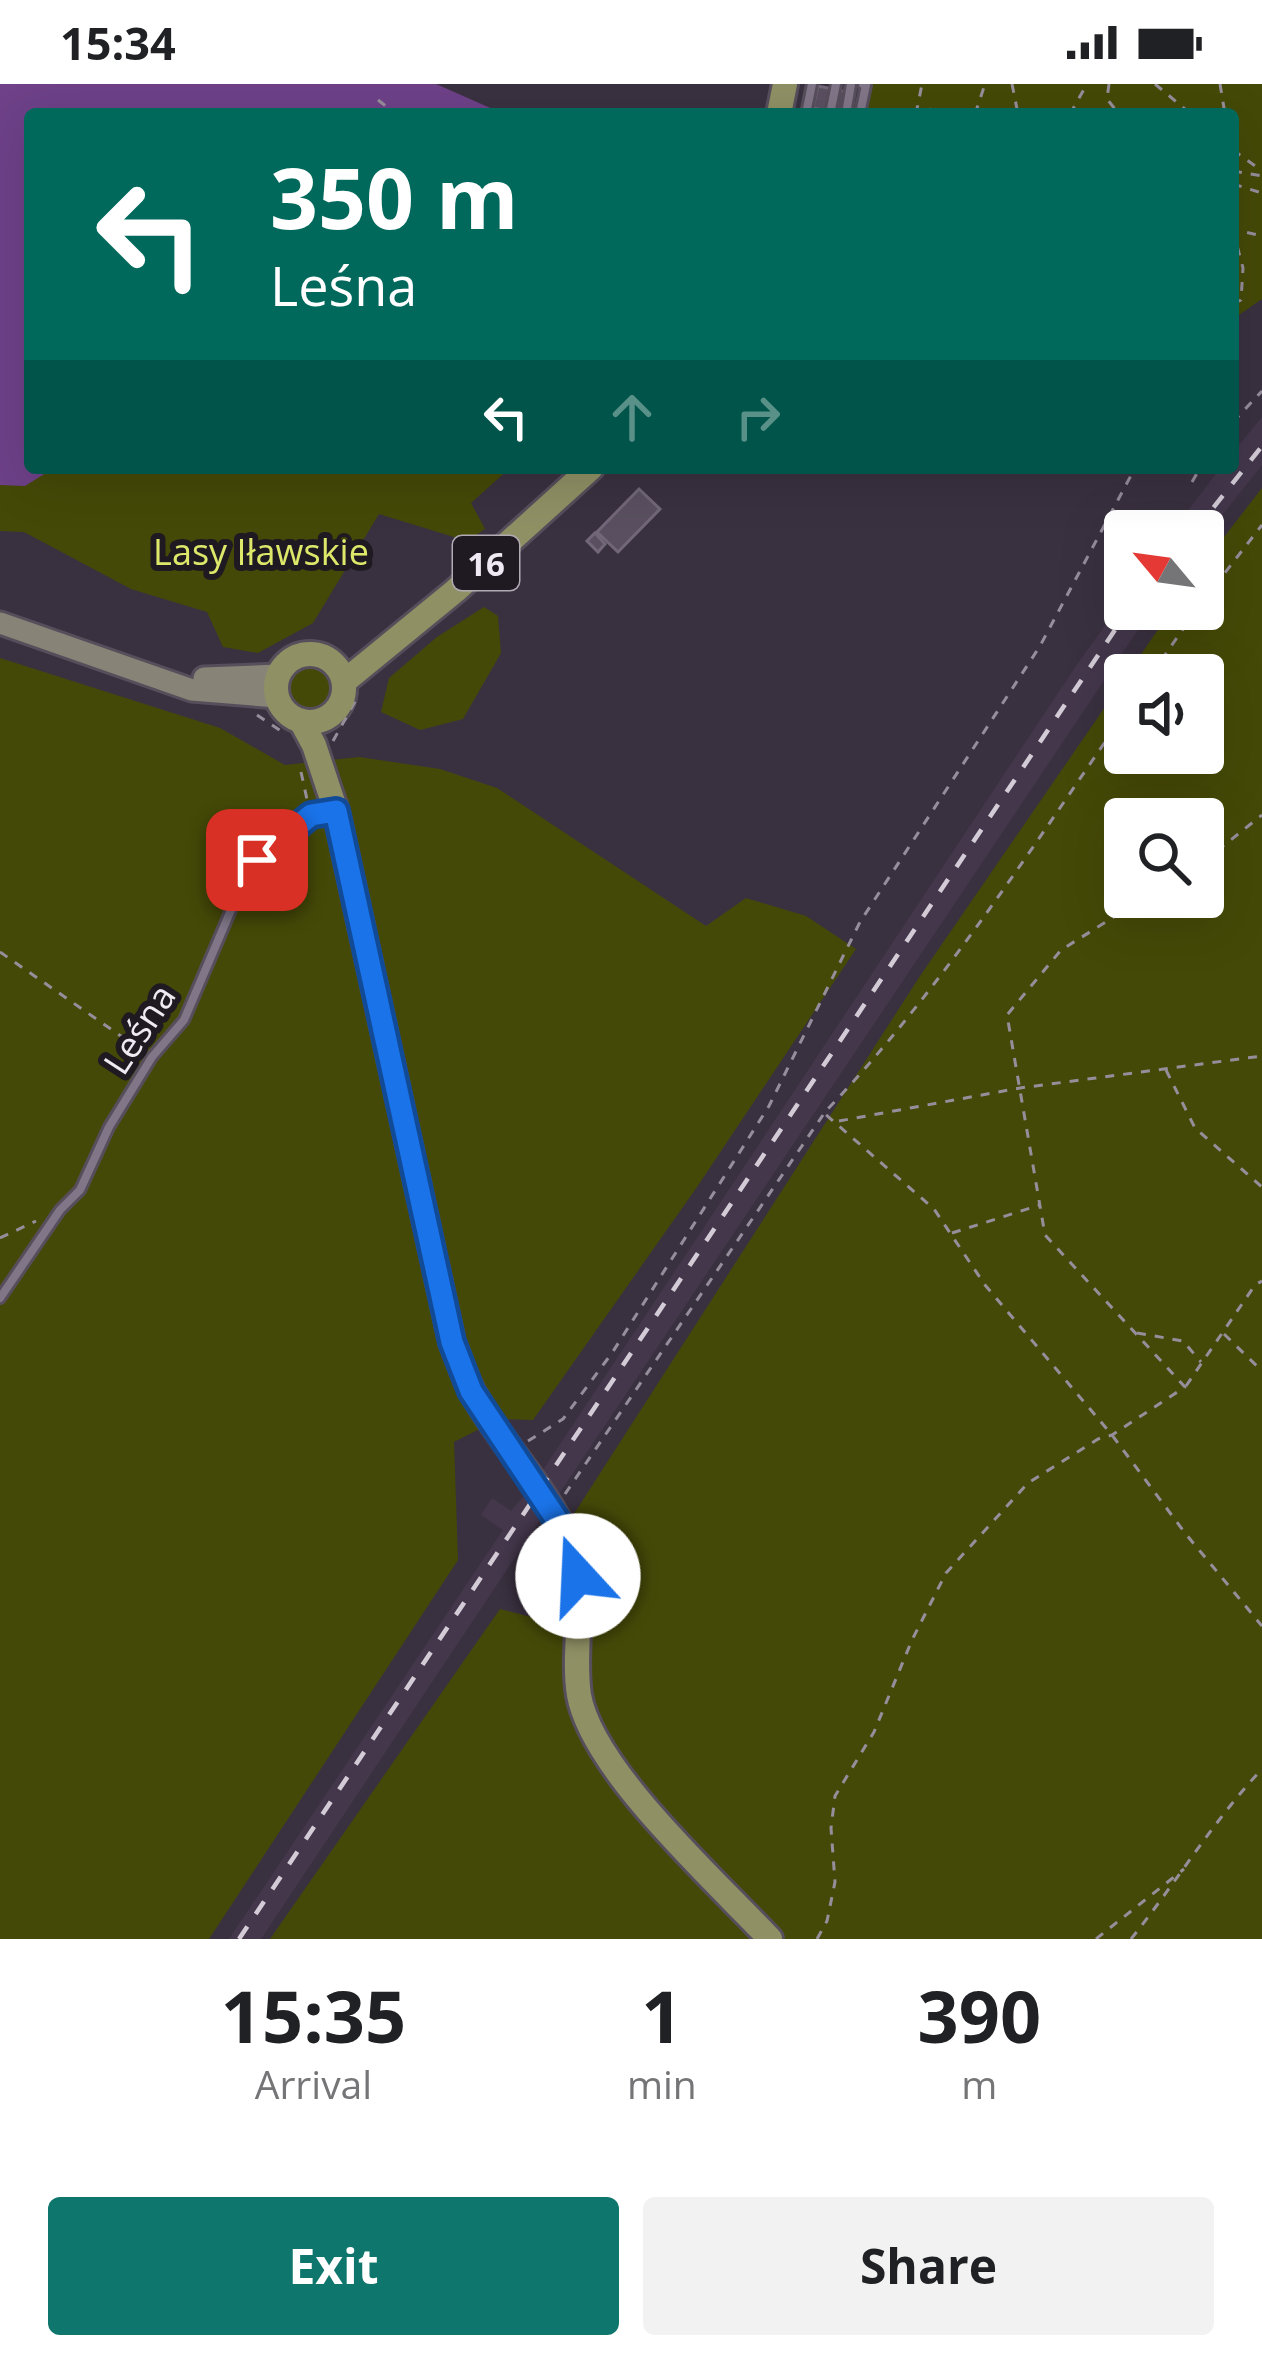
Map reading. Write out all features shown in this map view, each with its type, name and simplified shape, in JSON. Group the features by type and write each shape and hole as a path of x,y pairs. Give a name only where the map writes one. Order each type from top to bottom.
{"main road":[{"name":"16","path":"339,671 407,628 583,474"},
{"path":"0,623 192,690 278,686 288,714 308,727 324,813 452,1342 471,1391 553,1512 576,1563 579,1694 589,1730 604,1757 770,1939"},
{"name":"16","path":"278,686 285,664 308,653 339,671"},
{"name":"16","path":"308,727 342,703 339,671"}],"lane":[{"name":"Leśna","path":"0,1298 60,1210 80,1190 109,1126 152,1058 184,1020 257,860 324,813"}],"path":[{"path":"1155,84 1184,108"},
{"path":"378,100 388,108"},
{"path":"1239,255 1243,272 1239,301"},
{"path":"1239,415 1262,383"},
{"path":"1252,399 1262,391"},
{"path":"511,1451 563,1419 769,1106 876,895 1040,646 1132,474"},
{"path":"1192,482 1197,474"},
{"path":"1224,574 1262,525"},
{"path":"245,709 269,721 308,727"},
{"path":"553,1512 824,1113 870,1065 1014,874 1104,743"},
{"path":"297,757 324,813"},
{"path":"1224,845 1262,815"},
{"path":"1112,918 1060,950 1007,1015 1046,1235 1186,1387"},
{"path":"0,952 152,1058"},
{"path":"837,1121 1020,1088 1262,1056"},
{"path":"1166,1069 1195,1128 1262,1187"},
{"path":"824,1113 934,1209 985,1285 1112,1435 1184,1533 1262,1626"},
{"path":"951,1233 1040,1205"},
{"path":"0,1238 60,1210"},
{"path":"817,1939 827,1922 836,1882 831,1828 835,1796 874,1732 946,1573 1028,1483 1186,1387 1262,1281"},
{"path":"1136,1333 1183,1342 1202,1363"},
{"path":"1223,1333 1262,1371"},
{"path":"1131,1939 1190,1864 1222,1811 1262,1769"},
{"path":"1096,1939 1190,1864"}],"shaded area":[{"path":"0,84 436,84 490,108 24,108 24,474 44,474 25,486 0,485"},
{"path":"1262,417 1262,465 1224,513 1189,510 1216,474 1239,474 1239,445"},
{"path":"1104,627 1138,630 1122,654 1104,654 1104,681 555,1500 539,1476"},
{"path":"528,1491 544,1514 261,1939 229,1939 503,1530 481,1515 492,1498 511,1511"}],"green space":[{"path":"872,84 1262,84 1262,299 1239,315 1239,108 867,108"},
{"name":"Lasy Iławskie","path":"0,465 24,467 24,474 503,474 471,503 485,529 467,541 379,514 313,623 258,653 223,647 207,612 131,589 24,532 0,531"},
{"path":"1262,488 1262,1939 270,1939 500,1609 588,1632 570,1520 920,976 1104,709 1104,774 1224,774 1224,654 1141,654 1158,630 1224,630 1224,537"},
{"path":"484,607 498,616 501,653 463,719 420,730 381,712 389,678 437,637"},
{"path":"0,658 220,728 285,765 359,757 440,769 497,788 706,926 746,898 806,916 856,949 533,1420 499,1419 454,1442 458,1560 209,1939 0,1939"},
{"path":"310,664 326,671 333,687 326,703 310,710 294,703 287,687 294,671"}],"building":[{"path":"818,86 852,93 846,108 813,108"},
{"path":"639,489 660,509 618,552 597,532"},
{"path":"595,533 605,544 598,552 587,541"}],"railway":[{"path":"1212,510 1262,446"},
{"path":"239,1939 1115,630"}],"route":[{"path":"257,860 311,815 336,811 452,1342 471,1391 563,1529 578,1576"}]}
